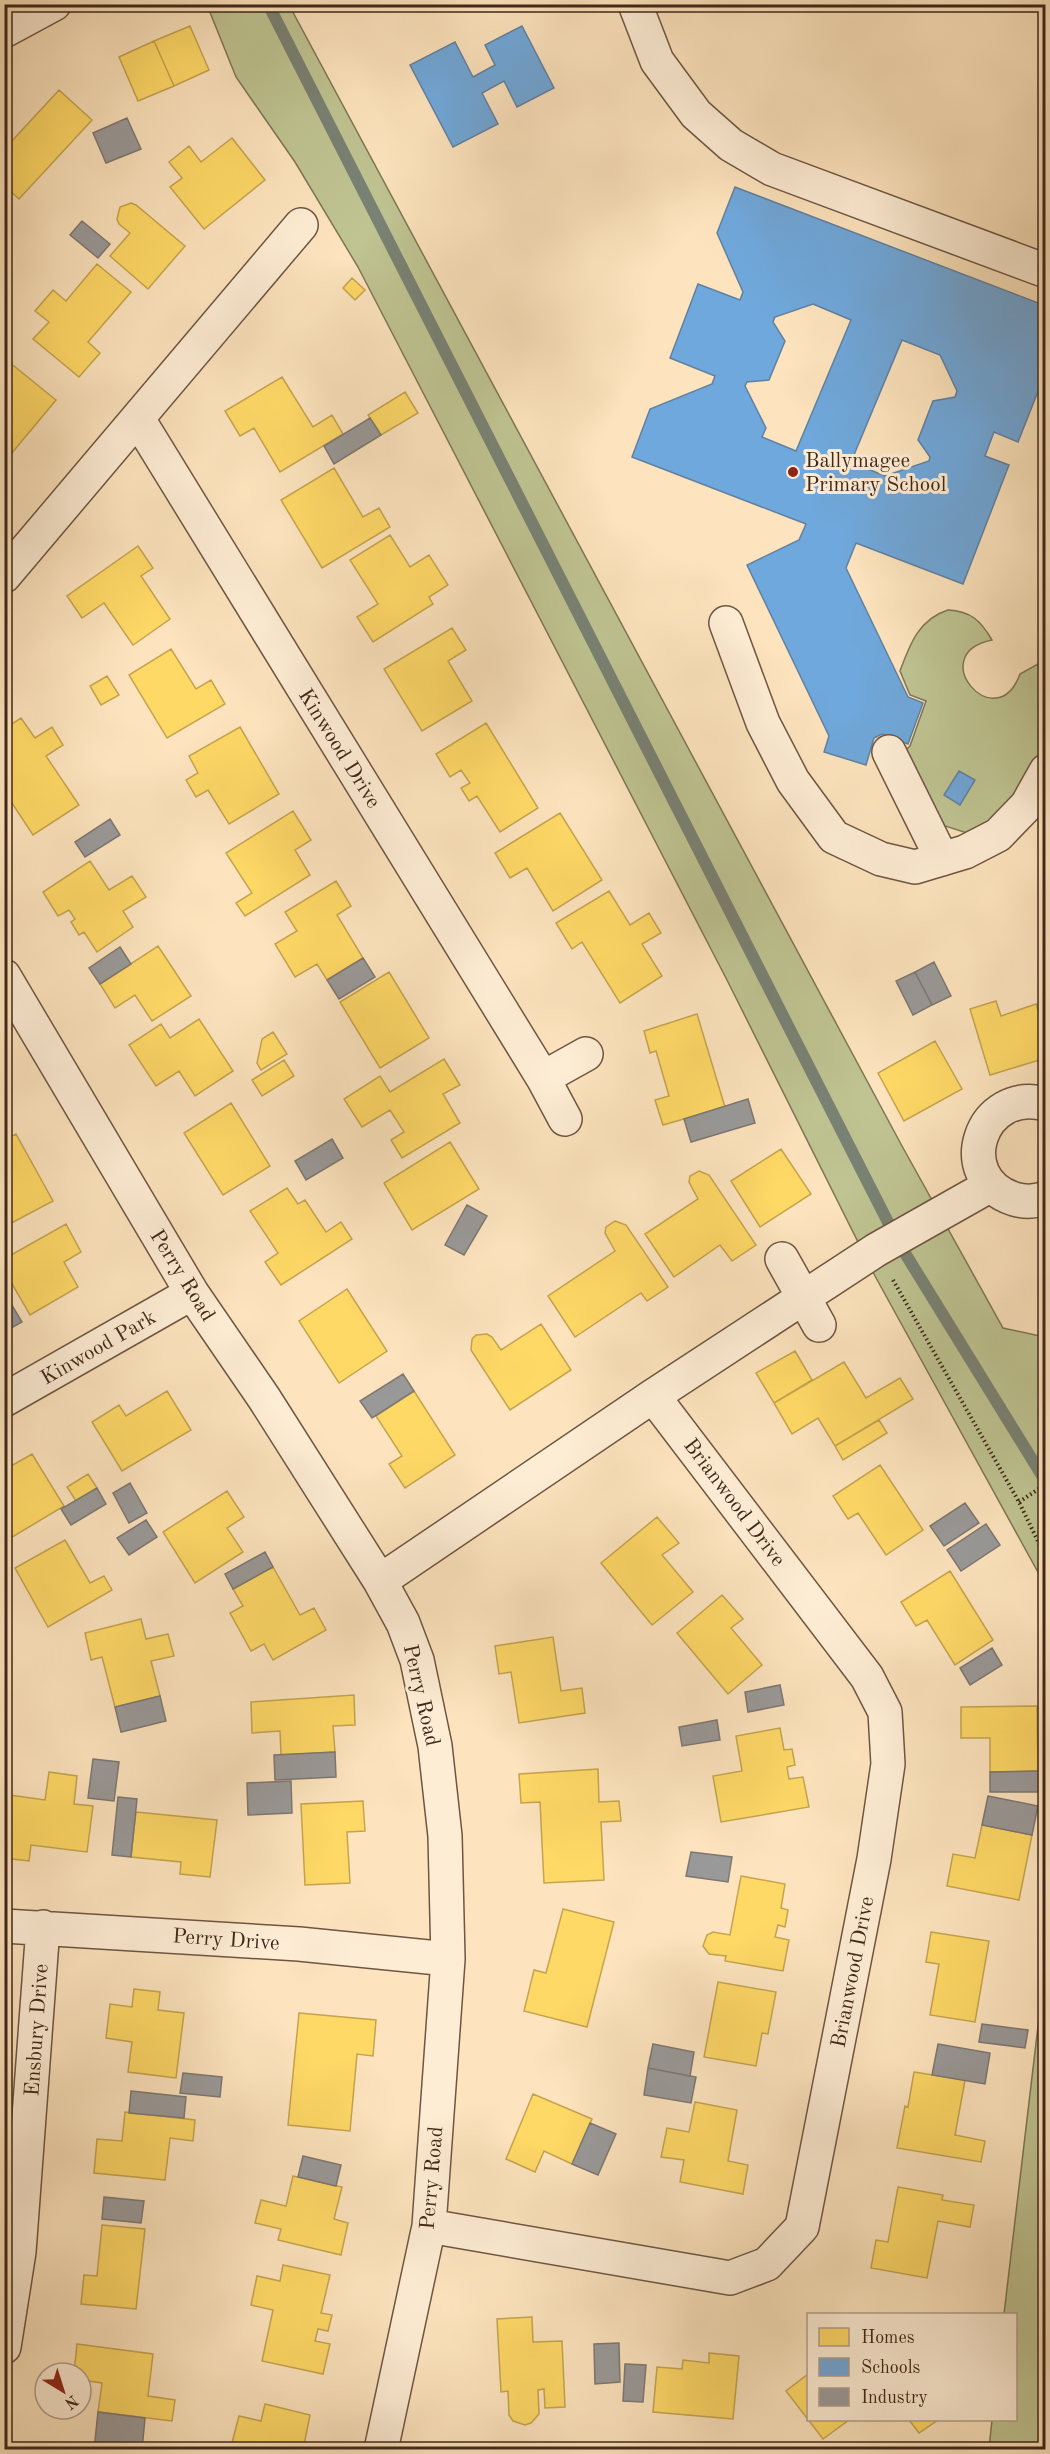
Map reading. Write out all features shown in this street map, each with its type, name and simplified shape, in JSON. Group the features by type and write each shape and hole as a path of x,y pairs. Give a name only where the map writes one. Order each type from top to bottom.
{"street":[{"path":"4,31 54,4"},
{"path":"635,4 657,61 696,114 731,145 772,169 1046,271"},
{"path":"4,576 301,225"},
{"name":"Kinwood Drive","path":"138,418 543,1078 565,1119"},
{"path":"726,624 764,723 793,781 834,837 881,860 915,867 965,852 998,835 1027,805 1046,771"},
{"path":"889,752 942,859"},
{"name":"Perry Road","path":"4,976 192,1293 264,1398 381,1581 403,1623 417,1660 435,1746 444,1836 448,1959 429,2226 381,2450"},
{"path":"543,1078 586,1054"},
{"path":"1046,1104 1028,1101 1011,1104 997,1112 986,1124 980,1139 978,1155 982,1171 991,1185 1004,1196 1020,1201 1037,1201 1046,1198"},
{"path":"381,1581 652,1396 811,1311 876,1250 991,1185"},
{"path":"782,1259 811,1311"},
{"name":"Kinwood Park","path":"4,1400 192,1293"},
{"name":"Brianwood Drive","path":"429,2226 730,2278 767,2264 802,2228 874,1859 888,1764 885,1712 867,1677 710,1468 652,1396"},
{"name":"Perry Drive","path":"4,1926 299,1944 448,1959"},
{"name":"Ensbury Drive","path":"4,2347 19,2252 43,1927"}],"path":[{"path":"876,1250 1019,1502 1046,1558"},
{"path":"1019,1502 1046,1484"}],"green space":[{"path":"207,5 289,5 902,1146 1003,1328 1045,1337 1045,1585 875,1276 728,982 358,267 295,162 236,77"},
{"path":"948,610 963,612 974,618 984,627 992,640 972,648 964,660 964,674 971,687 982,695 996,698 1009,692 1020,674 1045,660 1045,758 1009,818 973,835 942,825 922,790 916,768 905,751 910,746 926,701 910,695 900,671 912,642 923,626 938,614"},
{"path":"1045,1967 1045,2449 989,2449 992,2421 1017,2421 1017,2313 1004,2313"}],"building: Homes":[{"path":"190,26 209,70 174,86 154,41"},
{"path":"154,41 174,86 138,101 119,57"},
{"path":"59,90 92,120 19,199 4,185 4,139 10,143"},
{"path":"232,138 265,180 204,229 170,187 182,178 169,162 189,146 201,162"},
{"path":"131,203 185,246 148,289 110,256 130,233 119,224 117,219 120,207"},
{"path":"97,264 131,292 88,342 100,353 79,377 33,339 49,322 35,311 53,290 66,301"},
{"path":"352,278 365,290 355,300 343,288"},
{"path":"4,358 56,400 7,459 4,456"},
{"path":"282,377 313,427 332,415 343,434 280,472 254,428 240,436 225,411"},
{"path":"405,392 418,413 381,435 368,415"},
{"path":"334,468 363,517 379,508 390,527 322,568 281,500"},
{"path":"390,535 410,567 429,555 448,585 429,597 433,604 373,642 357,617 378,604 350,560"},
{"path":"138,546 153,568 141,576 170,619 133,645 104,603 82,618 67,596"},
{"path":"452,628 466,650 448,661 472,701 422,731 384,669"},
{"path":"171,649 196,689 211,680 225,704 167,738 129,675"},
{"path":"107,676 119,695 101,705 90,686"},
{"path":"21,718 35,738 52,727 63,745 46,756 79,805 33,835 4,791 4,729"},
{"path":"486,723 538,808 500,832 477,796 469,801 461,788 470,783 461,770 450,777 436,754"},
{"path":"240,727 279,794 229,824 208,790 196,797 186,780 198,773 189,756"},
{"path":"293,811 311,840 295,850 310,875 245,916 236,903 252,893 226,853"},
{"path":"560,813 602,880 553,911 527,868 510,878 495,853"},
{"path":"90,861 109,890 132,876 146,897 123,911 133,927 97,952 84,932 79,935 71,922 75,919 69,910 58,916 43,892"},
{"path":"336,881 351,906 337,915 363,958 327,980 317,964 295,977 275,944 297,931 285,912"},
{"path":"609,891 630,925 649,913 661,933 642,944 662,976 620,1003 582,942 572,949 556,923"},
{"path":"158,946 191,996 152,1021 135,995 115,1008 100,984"},
{"path":"389,972 429,1038 380,1068 340,1002"},
{"path":"996,1001 1001,1016 1036,1004 1046,1033 1046,1058 990,1075 970,1009"},
{"path":"697,1014 725,1107 663,1125 655,1100 669,1096 656,1051 650,1053 644,1031"},
{"path":"199,1019 233,1071 195,1096 179,1071 156,1086 129,1045 161,1024 170,1038"},
{"path":"273,1032 287,1054 261,1070 257,1063 262,1039"},
{"path":"935,1041 962,1089 904,1121 878,1073"},
{"path":"444,1059 460,1085 443,1094 460,1123 402,1158 391,1140 404,1132 390,1110 362,1127 344,1099 380,1076 390,1092"},
{"path":"284,1060 294,1076 262,1096 252,1080"},
{"path":"231,1103 270,1166 223,1195 184,1133"},
{"path":"16,1134 53,1201 4,1227 4,1140"},
{"path":"450,1142 479,1189 412,1230 384,1183"},
{"path":"781,1149 811,1194 760,1227 731,1181"},
{"path":"699,1171 709,1175 756,1245 732,1261 720,1245 674,1277 645,1234 698,1199 689,1182 690,1176"},
{"path":"287,1188 298,1204 305,1200 326,1232 341,1222 352,1239 281,1285 265,1262 278,1253 250,1211"},
{"path":"615,1221 626,1225 668,1287 647,1301 641,1293 575,1337 548,1296 615,1251 605,1233 606,1227"},
{"path":"66,1224 81,1252 64,1262 78,1287 30,1315 4,1270 4,1259"},
{"path":"347,1289 387,1351 339,1383 299,1321"},
{"path":"541,1324 571,1370 510,1410 471,1350 472,1339 476,1335 487,1334 501,1350"},
{"path":"795,1351 812,1380 774,1403 756,1373"},
{"path":"844,1362 866,1398 900,1378 913,1399 835,1446 818,1418 792,1434 774,1403"},
{"path":"167,1391 191,1430 122,1471 92,1422 119,1405 126,1416"},
{"path":"414,1391 455,1455 405,1488 389,1464 402,1456 376,1416"},
{"path":"879,1420 887,1433 843,1460 835,1446"},
{"path":"32,1454 64,1506 4,1542 4,1507 8,1505 4,1500 4,1470"},
{"path":"880,1465 923,1530 886,1555 858,1513 848,1519 833,1496"},
{"path":"88,1474 97,1488 76,1501 67,1487"},
{"path":"227,1491 244,1517 227,1528 243,1552 195,1583 163,1532"},
{"path":"657,1517 679,1543 662,1555 693,1592 652,1625 601,1563"},
{"path":"65,1540 90,1583 104,1576 112,1590 48,1627 15,1568"},
{"path":"273,1567 300,1615 314,1608 326,1630 273,1660 264,1644 251,1651 230,1613 243,1606 233,1589"},
{"path":"950,1571 993,1640 955,1665 927,1620 916,1626 901,1602"},
{"path":"722,1595 743,1619 731,1628 762,1665 728,1694 677,1633"},
{"path":"141,1619 146,1639 168,1634 174,1656 151,1661 160,1696 115,1707 102,1657 91,1660 85,1633"},
{"path":"553,1637 561,1691 582,1688 585,1713 519,1723 511,1672 499,1674 495,1646"},
{"path":"354,1695 355,1725 333,1726 335,1752 281,1755 280,1731 252,1733 251,1702"},
{"path":"1037,1706 1038,1771 990,1772 990,1738 961,1738 961,1707"},
{"path":"780,1728 784,1750 792,1749 795,1765 787,1767 789,1779 803,1777 809,1807 721,1822 713,1776 742,1771 736,1736"},
{"path":"598,1769 599,1802 619,1801 621,1821 601,1822 604,1880 544,1883 540,1802 521,1803 519,1774"},
{"path":"49,1772 77,1776 74,1804 93,1806 87,1852 31,1845 29,1861 4,1858 4,1833 10,1795 45,1800"},
{"path":"363,1801 365,1831 347,1832 350,1883 305,1885 301,1804"},
{"path":"136,1812 217,1820 210,1877 180,1874 181,1862 131,1857"},
{"path":"982,1825 1032,1835 1019,1900 947,1886 953,1854 975,1858"},
{"path":"741,1876 785,1884 781,1908 788,1910 785,1927 778,1925 775,1937 789,1940 783,1971 725,1961 726,1956 709,1954 703,1946 707,1935 713,1932 730,1935"},
{"path":"563,1909 614,1922 587,2027 524,2011 534,1970 546,1973"},
{"path":"931,1932 989,1941 975,2022 930,2015 939,1964 926,1962"},
{"path":"718,1982 776,1992 768,2034 762,2033 756,2066 704,2057"},
{"path":"134,1989 160,1992 158,2010 184,2013 176,2078 128,2072 132,2042 106,2038 110,2004 132,2007"},
{"path":"299,2013 376,2020 373,2056 357,2054 350,2131 288,2125"},
{"path":"914,2072 965,2080 955,2135 985,2141 981,2162 897,2148"},
{"path":"533,2094 592,2119 572,2164 544,2151 535,2172 506,2159"},
{"path":"695,2102 737,2110 728,2161 748,2165 743,2194 680,2182 684,2160 661,2157 667,2128 689,2132"},
{"path":"125,2112 195,2120 193,2141 170,2138 165,2180 94,2173 97,2139 122,2141"},
{"path":"293,2176 342,2187 334,2219 348,2223 341,2255 278,2240 281,2229 255,2223 261,2200 286,2206"},
{"path":"898,2187 943,2195 942,2200 974,2205 970,2227 938,2221 927,2278 871,2268 876,2240 888,2242"},
{"path":"102,2225 145,2229 136,2309 81,2304 84,2275 97,2276"},
{"path":"283,2265 330,2275 321,2313 332,2315 328,2331 318,2329 315,2341 330,2344 323,2374 262,2361 273,2310 251,2305 257,2276 280,2281"},
{"path":"532,2317 533,2342 562,2341 565,2407 545,2408 544,2389 538,2390 539,2414 531,2423 525,2425 513,2421 509,2415 508,2391 501,2392 497,2319"},
{"path":"77,2344 153,2354 148,2396 175,2400 172,2421 98,2412 102,2383 93,2382 93,2361 75,2361"},
{"path":"709,2353 739,2356 733,2419 653,2412 657,2367 682,2369 683,2360 709,2363"},
{"path":"807,2375 807,2419 786,2391"},
{"path":"265,2404 310,2415 303,2450 255,2450 232,2443 239,2416 261,2421"},
{"path":"809,2421 848,2421 823,2439"},
{"path":"910,2421 937,2421 919,2433"}],"building: Schools":[{"path":"522,26 554,88 517,107 504,81 482,93 498,124 453,147 410,65 455,42 473,77 495,65 485,45"},
{"path":"735,187 1046,306 1046,371 1018,442 994,432 985,456 1009,465 963,584 856,543 846,568 908,697 923,703 908,744 882,734 874,738 866,765 824,752 829,736 747,565 799,540 806,524 632,457 650,409 712,384 715,376 670,358 698,284 740,300 743,292 717,233","holes":["813,304 851,320 796,451 762,437 766,428 745,386 747,382 769,380 785,341 773,322 775,317","902,340 940,355 957,391 955,397 933,401 918,440 930,457 929,461 885,476 851,462"]},
{"path":"959,771 975,780 960,805 944,795"}],"building: Industry":[{"path":"127,118 141,149 106,163 93,133"},
{"path":"82,221 110,244 98,258 70,235"},
{"path":"370,418 381,435 334,464 324,446"},
{"path":"110,819 120,835 85,857 75,842"},
{"path":"120,947 131,964 100,984 89,968"},
{"path":"363,958 375,977 339,999 327,980"},
{"path":"934,962 951,996 932,1005 915,972"},
{"path":"915,972 932,1005 913,1015 896,981"},
{"path":"748,1099 755,1123 691,1142 684,1119"},
{"path":"332,1139 343,1158 306,1180 295,1161"},
{"path":"467,1205 487,1216 464,1255 445,1245"},
{"path":"4,1292 22,1322 4,1332"},
{"path":"403,1374 414,1391 372,1418 360,1401"},
{"path":"130,1483 147,1513 129,1523 113,1493"},
{"path":"97,1488 106,1504 71,1525 61,1509"},
{"path":"965,1503 979,1523 944,1546 930,1526"},
{"path":"146,1520 157,1537 129,1555 117,1538"},
{"path":"986,1524 1000,1545 961,1571 947,1550"},
{"path":"265,1552 273,1567 233,1589 225,1574"},
{"path":"992,1648 1002,1665 970,1685 960,1668"},
{"path":"780,1685 784,1705 748,1712 745,1692"},
{"path":"160,1696 166,1721 121,1732 115,1707"},
{"path":"717,1720 720,1740 682,1746 679,1727"},
{"path":"335,1752 336,1777 275,1780 274,1755"},
{"path":"93,1759 119,1762 114,1801 88,1798"},
{"path":"1046,1771 1046,1792 990,1792 990,1772"},
{"path":"291,1781 292,1813 248,1815 247,1783"},
{"path":"988,1796 1038,1806 1032,1835 982,1825"},
{"path":"118,1797 137,1799 131,1857 112,1855"},
{"path":"691,1852 732,1857 728,1882 686,1876"},
{"path":"982,2024 1028,2030 1025,2048 979,2042"},
{"path":"653,2044 694,2052 690,2076 648,2068"},
{"path":"938,2044 990,2053 985,2084 932,2075"},
{"path":"648,2068 696,2077 691,2103 644,2095"},
{"path":"183,2073 222,2077 220,2097 180,2093"},
{"path":"131,2091 186,2097 184,2118 129,2113"},
{"path":"590,2123 616,2134 598,2175 572,2164"},
{"path":"303,2156 341,2165 336,2186 298,2177"},
{"path":"104,2197 144,2201 141,2223 102,2219"},
{"path":"619,2343 620,2382 595,2384 594,2344"},
{"path":"625,2364 646,2365 643,2402 623,2401"},
{"path":"98,2412 145,2418 142,2450 94,2450"}],"waterway":[{"path":"268,4 892,1230"},
{"path":"903,1250 1046,1482"}],"place":[{"name":"Ballymagee Primary School","path":"793,472"}]}
